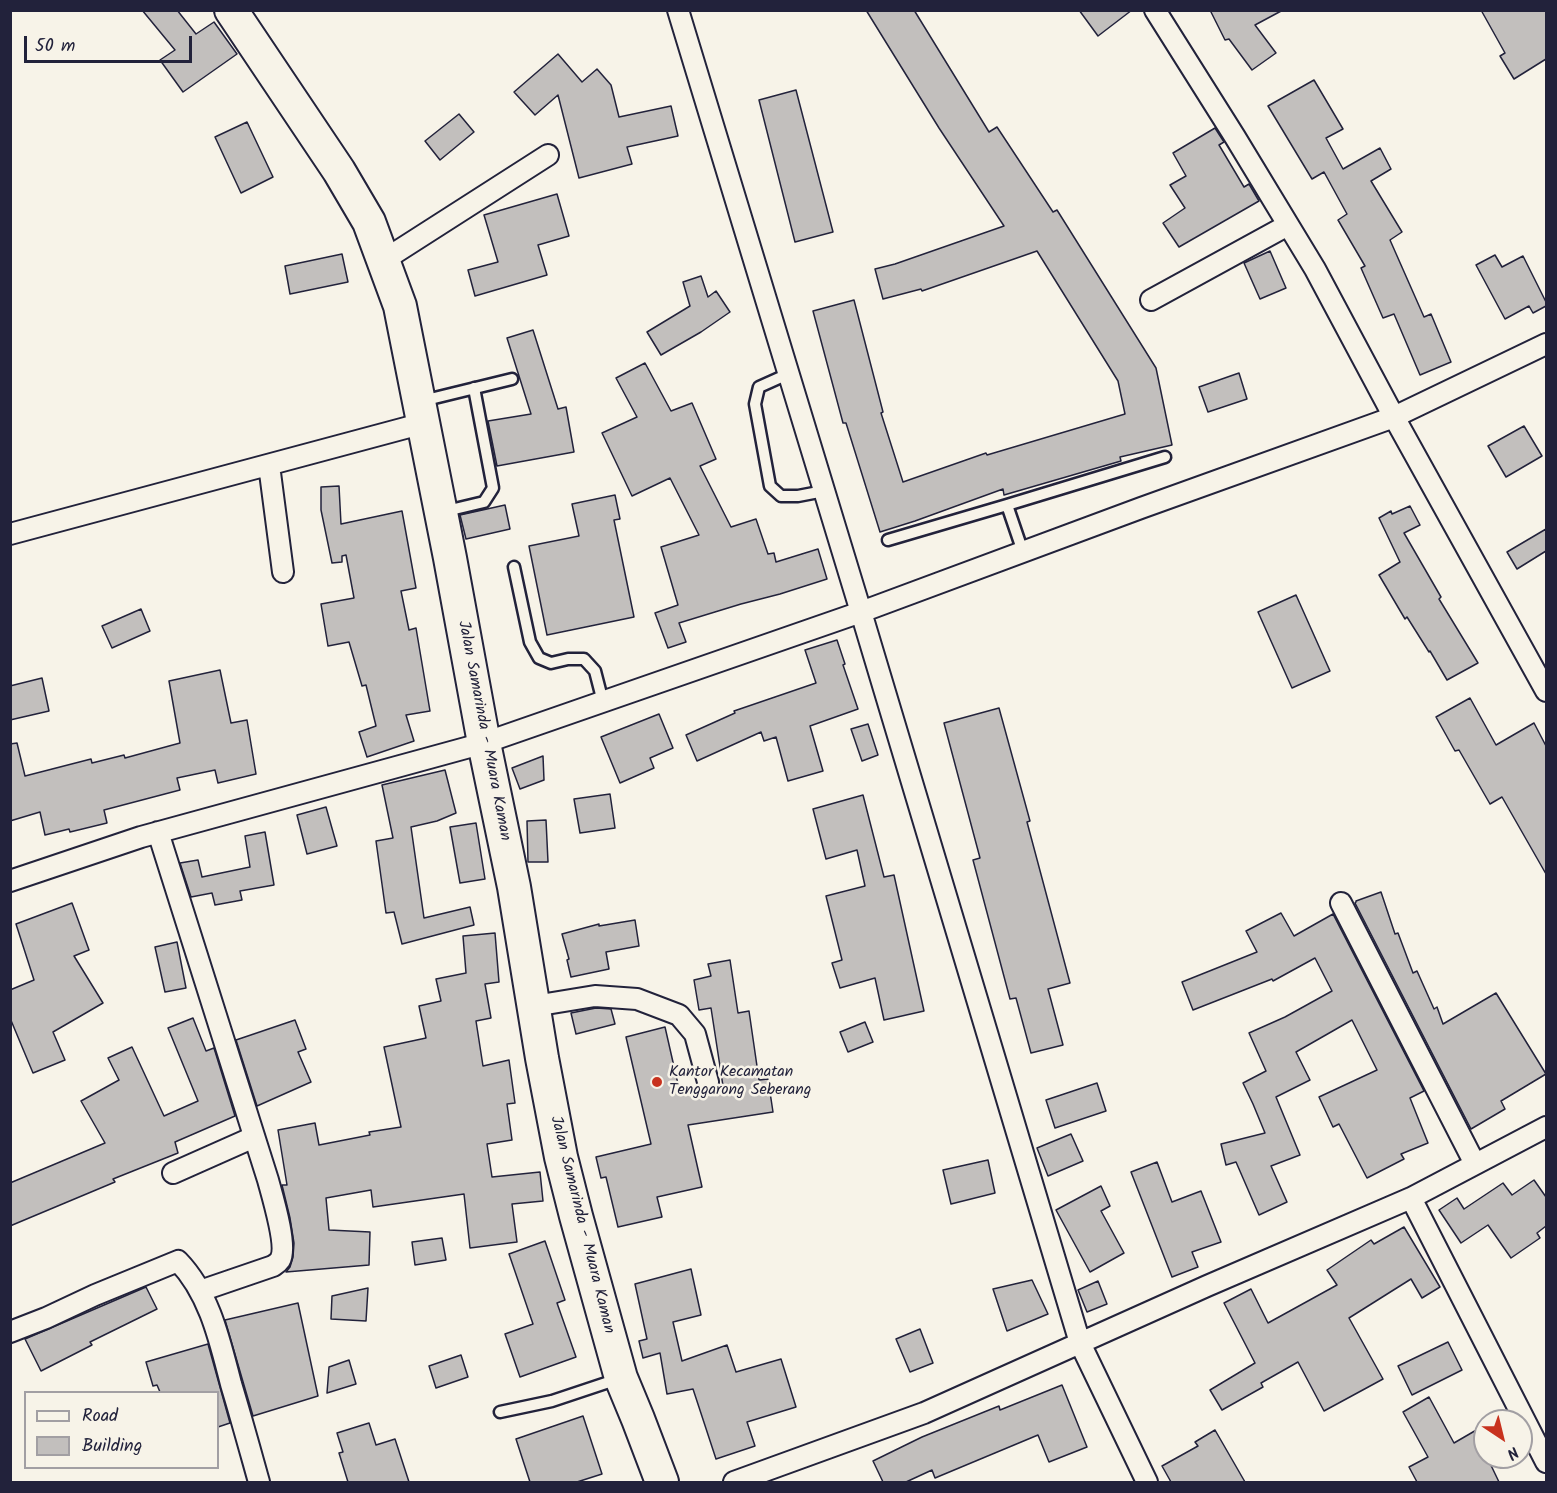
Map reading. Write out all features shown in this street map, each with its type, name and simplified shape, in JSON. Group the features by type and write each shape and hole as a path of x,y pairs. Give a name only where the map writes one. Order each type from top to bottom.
{"main road":[{"name":"Jalan Samarinda - Muara Kaman","path":"231,10 339,171 369,222 400,306 513,888 561,1157 621,1378 662,1482"}],"street":[{"path":"678,10 1080,1342 1147,1482"},
{"path":"1155,10 1315,268 1394,417 1546,691"},
{"path":"384,260 548,155"},
{"path":"1150,300 1288,225"},
{"path":"10,882 158,832 484,743 861,612 1394,417 1546,344"},
{"path":"10,534 269,465 421,412"},
{"path":"269,465 283,572"},
{"path":"158,832 268,1180 280,1229 282,1253 279,1262 200,1291"},
{"path":"1341,903 1475,1164"},
{"path":"534,1006 595,996 637,999 680,1015 695,1034 708,1082"},
{"path":"734,1482 924,1413 1080,1342 1411,1198 1546,1127"},
{"path":"173,1173 254,1137"},
{"path":"1411,1198 1546,1462"},
{"path":"10,1332 178,1261 200,1291 211,1316 259,1482"}],"lane":[{"path":"788,374 759,387 755,404 770,486 781,496 798,496 824,491"},
{"path":"421,412 474,388 512,379"},
{"path":"441,512 484,502 493,488 474,388"},
{"path":"888,540 1165,457"},
{"path":"1007,505 1023,552"},
{"path":"514,567 530,642 539,658 551,663 568,659 584,659 595,671 603,702"},
{"path":"500,1412 552,1401 621,1378"}],"building":[{"path":"142,10 177,10 196,34 214,22 237,54 183,92 160,60 175,50"},
{"path":"866,10 914,10 989,132 997,127 1053,212 1057,210 1156,368 1172,445 1120,457 1121,461 1004,495 1003,489 880,532 846,423 843,423 813,311 854,300 883,412 881,413 903,482 986,453 987,455 1125,414 1118,381 1037,251 922,291 921,289 883,299 875,269 1004,226 939,128"},
{"path":"1079,10 1132,10 1098,36"},
{"path":"1210,10 1283,10 1255,25 1276,53 1252,70 1229,39 1225,40"},
{"path":"1481,10 1546,10 1546,59 1514,79 1500,56 1505,53"},
{"path":"558,54 582,82 597,69 611,85 619,117 671,106 678,136 627,147 632,164 579,178 558,95 535,115 514,92"},
{"path":"1314,80 1343,129 1326,138 1343,169 1380,148 1391,169 1371,181 1402,232 1390,240 1424,317 1431,314 1451,362 1420,375 1394,314 1383,318 1361,268 1365,266 1338,220 1347,214 1324,172 1312,179 1268,106"},
{"path":"796,90 833,232 795,242 759,100"},
{"path":"459,114 474,132 440,160 425,141"},
{"path":"247,122 273,177 241,193 215,137"},
{"path":"1215,128 1224,142 1219,145 1244,187 1249,184 1259,201 1179,247 1163,223 1185,208 1170,185 1186,176 1173,153"},
{"path":"557,194 569,236 538,245 547,275 475,296 468,270 498,262 484,215"},
{"path":"1270,251 1286,288 1260,299 1244,263"},
{"path":"342,254 348,282 290,294 285,266"},
{"path":"1495,255 1502,267 1523,256 1546,306 1533,313 1529,306 1505,319 1476,265"},
{"path":"701,276 708,297 716,291 730,312 661,355 647,332 690,306 683,282"},
{"path":"533,330 558,409 566,407 574,452 497,466 488,421 531,414 507,338"},
{"path":"645,363 671,411 692,403 716,459 700,466 731,527 756,519 768,554 774,553 776,562 818,549 827,579 679,623 686,642 668,648 655,613 678,605 661,547 699,535 670,478 632,496 602,433 637,417 616,378"},
{"path":"1239,373 1247,399 1208,412 1199,387"},
{"path":"1524,426 1542,456 1506,477 1488,446"},
{"path":"339,486 341,524 402,511 416,588 401,591 409,630 416,628 430,711 406,715 414,741 367,757 359,732 376,726 366,685 362,686 349,642 328,646 321,604 354,598 346,555 342,556 342,562 332,563 321,510 321,487"},
{"path":"615,495 620,519 614,520 634,617 547,635 529,546 579,536 572,504"},
{"path":"505,505 510,529 466,539 460,515"},
{"path":"1410,506 1420,525 1404,533 1441,597 1439,599 1478,663 1447,680 1407,617 1405,619 1379,575 1400,562 1379,518 1391,511 1392,514"},
{"path":"1546,529 1546,551 1517,569 1507,552"},
{"path":"1296,595 1330,671 1292,688 1258,612"},
{"path":"141,609 150,631 112,648 102,626"},
{"path":"837,640 858,709 810,726 823,771 788,781 776,737 764,741 761,732 697,761 686,735 735,713 734,711 816,683 805,650"},
{"path":"220,670 231,723 247,720 256,774 218,783 215,770 177,778 180,790 104,810 107,823 70,832 69,829 45,835 40,812 10,821 10,744 17,743 25,776 91,759 92,763 124,755 125,758 180,743 169,681"},
{"path":"42,678 49,711 10,720 10,686"},
{"path":"1470,698 1496,745 1534,723 1546,746 1546,874 1502,797 1490,804 1459,750 1455,751 1436,717"},
{"path":"999,708 1070,983 1048,989 1063,1045 1031,1053 1016,998 1010,999 973,860 980,858 944,723"},
{"path":"659,714 673,748 650,758 654,768 620,783 601,737"},
{"path":"868,724 878,755 862,761 851,729"},
{"path":"543,756 544,780 520,789 512,768"},
{"path":"445,770 456,813 437,821 411,827 424,918 470,907 474,925 402,944 394,912 386,913 376,841 393,838 382,785"},
{"path":"610,794 615,828 580,833 574,799"},
{"path":"863,795 884,877 894,875 924,1011 884,1020 875,978 840,988 832,963 842,960 826,896 865,886 857,850 826,859 813,809"},
{"path":"326,807 337,846 307,854 297,815"},
{"path":"546,820 548,862 528,862 527,821"},
{"path":"476,823 485,879 460,883 450,827"},
{"path":"265,832 274,885 240,891 242,900 215,905 212,893 191,897 180,863 198,860 202,877 250,867 245,836"},
{"path":"1381,892 1395,934 1398,933 1413,973 1417,971 1434,1009 1437,1007 1443,1024 1496,993 1546,1074 1501,1101 1505,1109 1471,1129 1355,903"},
{"path":"72,903 89,950 74,956 103,1003 53,1032 65,1060 33,1073 10,1018 10,990 34,980 16,924"},
{"path":"1281,913 1294,936 1333,914 1424,1091 1410,1098 1428,1143 1401,1154 1404,1159 1367,1178 1339,1124 1333,1127 1319,1097 1377,1070 1352,1020 1296,1052 1310,1080 1276,1097 1300,1155 1271,1166 1287,1202 1259,1215 1236,1162 1226,1165 1221,1144 1265,1133 1243,1083 1266,1071 1249,1033 1285,1017 1332,991 1315,958 1273,981 1272,979 1193,1010 1182,982 1257,952 1246,931"},
{"path":"635,920 639,946 606,952 609,969 571,977 562,934 599,924 599,926"},
{"path":"495,933 499,982 485,984 491,1018 476,1021 483,1066 509,1060 515,1103 507,1104 512,1140 487,1144 492,1177 540,1172 543,1201 512,1204 517,1242 470,1248 464,1194 373,1207 371,1190 326,1198 329,1230 370,1232 369,1265 286,1272 293,1257 294,1243 282,1185 287,1185 278,1130 315,1123 319,1145 370,1135 369,1132 401,1127 384,1047 426,1038 419,1006 441,1001 436,979 466,973 463,936"},
{"path":"177,942 186,988 165,992 155,947"},
{"path":"730,960 738,1013 749,1011 759,1080 768,1079 773,1112 688,1125 702,1187 657,1197 662,1217 618,1227 606,1177 601,1178 596,1157 651,1144 626,1037 665,1027 680,1093 699,1090 711,1094 723,1086 711,1008 699,1010 694,980 711,976 708,964"},
{"path":"596,1008 611,1009 615,1024 576,1034 571,1013"},
{"path":"193,1018 206,1051 214,1048 235,1116 175,1142 178,1153 113,1179 115,1182 10,1226 10,1183 105,1143 81,1101 119,1080 108,1058 132,1047 164,1116 198,1101 168,1028"},
{"path":"295,1020 306,1049 298,1052 311,1082 257,1106 236,1040"},
{"path":"865,1022 873,1042 848,1052 840,1032"},
{"path":"1097,1083 1106,1111 1055,1128 1046,1100"},
{"path":"1071,1134 1083,1161 1048,1176 1037,1148"},
{"path":"988,1160 995,1193 951,1204 943,1170"},
{"path":"1157,1162 1172,1202 1201,1191 1221,1242 1192,1252 1198,1267 1172,1277 1131,1172"},
{"path":"1534,1180 1546,1197 1546,1226 1537,1233 1540,1238 1511,1258 1488,1225 1461,1243 1439,1210 1457,1198 1464,1209 1503,1183 1512,1195"},
{"path":"1101,1186 1110,1206 1101,1211 1124,1253 1090,1272 1056,1210"},
{"path":"1404,1227 1440,1287 1422,1298 1411,1279 1349,1318 1383,1379 1324,1411 1298,1362 1261,1383 1263,1387 1222,1410 1210,1390 1255,1363 1224,1303 1251,1289 1268,1323 1337,1285 1327,1270 1371,1240 1374,1244"},
{"path":"442,1238 446,1260 415,1265 412,1242"},
{"path":"545,1241 565,1300 557,1303 576,1357 520,1377 505,1334 533,1324 509,1254"},
{"path":"691,1269 701,1315 673,1322 682,1361 727,1345 736,1372 781,1359 796,1407 747,1422 755,1446 716,1459 693,1389 667,1394 660,1353 643,1358 639,1341 647,1339 635,1284"},
{"path":"1032,1280 1048,1314 1007,1331 993,1289"},
{"path":"1098,1281 1107,1304 1087,1312 1078,1290"},
{"path":"146,1287 157,1309 90,1342 92,1345 41,1371 25,1339"},
{"path":"368,1288 366,1321 331,1319 332,1296"},
{"path":"298,1303 318,1396 253,1416 225,1320"},
{"path":"920,1329 933,1363 910,1372 896,1339"},
{"path":"1448,1342 1462,1370 1412,1395 1398,1366"},
{"path":"208,1344 230,1423 219,1427 219,1391 160,1391 157,1385 153,1386 146,1362"},
{"path":"461,1355 468,1377 436,1388 429,1366"},
{"path":"349,1360 356,1384 327,1393 329,1367"},
{"path":"1062,1385 1087,1447 1049,1462 1038,1435 935,1478 932,1470 906,1482 883,1482 873,1461 922,1437 999,1406 1000,1410"},
{"path":"1429,1397 1454,1443 1473,1432 1473,1469 1493,1469 1499,1482 1417,1482 1409,1467 1428,1457 1403,1412"},
{"path":"583,1416 602,1474 577,1482 530,1482 516,1439"},
{"path":"369,1423 376,1445 395,1439 409,1482 348,1482 339,1453 343,1452 337,1433"},
{"path":"1215,1430 1245,1482 1171,1482 1162,1466 1198,1446 1195,1442"}],"place":[{"name":"Kantor Kecamatan Tenggarong Seberang","path":"657,1082"}]}
